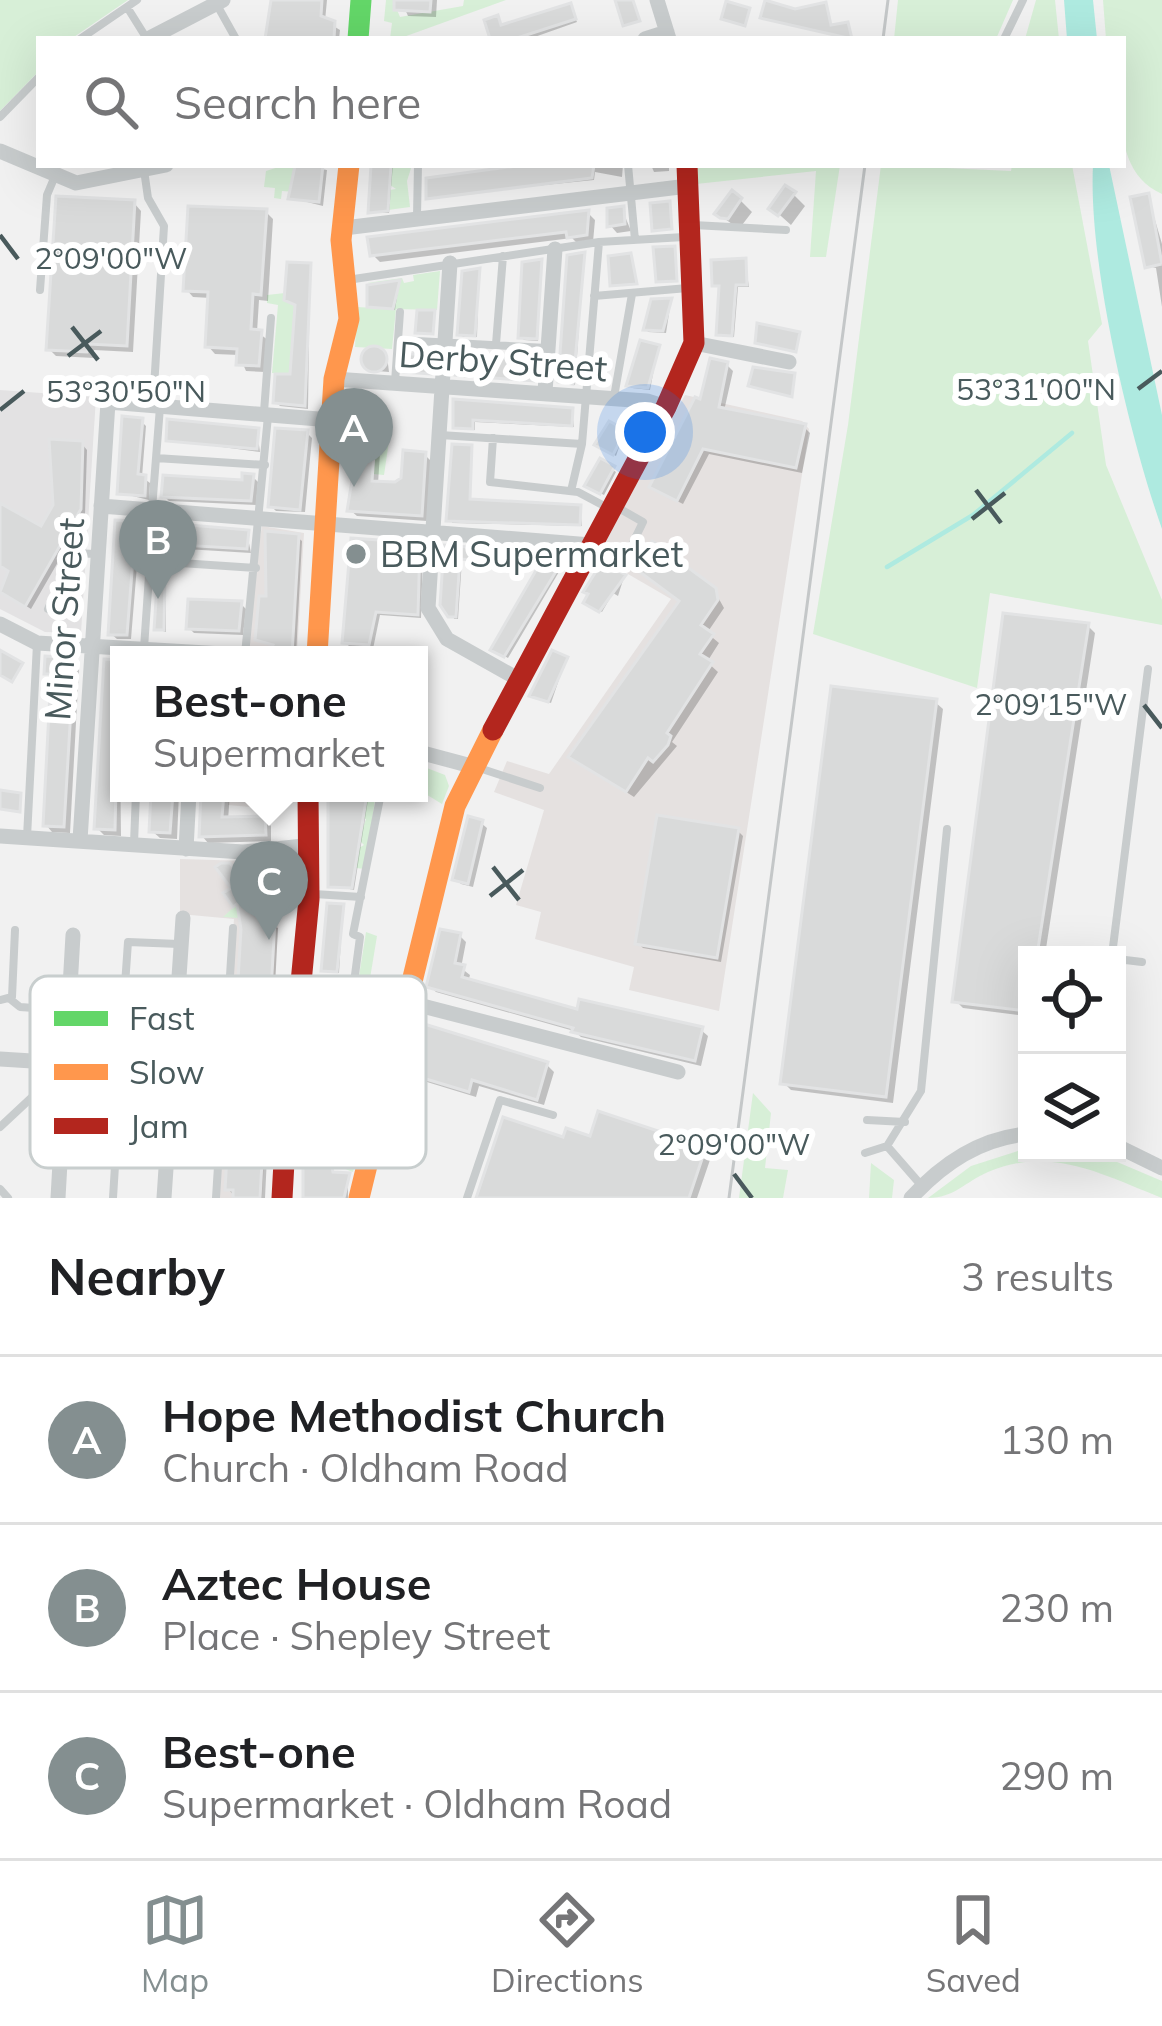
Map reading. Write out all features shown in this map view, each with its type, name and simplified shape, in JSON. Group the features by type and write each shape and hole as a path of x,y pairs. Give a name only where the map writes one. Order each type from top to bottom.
{"main road":[{"path":"358,36 361,0"},
{"path":"317,646 334,379 326,364 333,268 346,270 349,168"},
{"path":"413,976 444,836 518,679 666,407 694,343 687,176"},
{"path":"302,976 309,893 310,863 304,847 307,802"},
{"path":"288,976 295,860 304,847"},
{"path":"282,1198 284,1168"},
{"path":"359,1198 366,1168"}],"street":[{"path":"657,0 668,35"},
{"path":"154,36 220,2"},
{"path":"0,151 33,156"},
{"path":"46,168 76,183 97,173 153,168"},
{"path":"344,227 631,192 687,176"},
{"path":"545,392 555,249"},
{"path":"450,263 430,619 447,639 518,679"},
{"path":"694,343 789,362"},
{"name":"Derby Street","path":"334,379 545,392 666,407"},
{"name":"Minor Street","path":"80,840 108,402 156,406"},
{"path":"156,406 331,420"},
{"path":"101,506 261,515 592,545"},
{"path":"0,624 37,643 110,649"},
{"path":"428,754 475,767"},
{"path":"186,849 189,802"},
{"path":"0,836 186,849 304,847"},
{"path":"179,976 183,918"},
{"path":"70,976 73,935"},
{"path":"426,1008 678,1072"},
{"path":"0,1059 30,1061"},
{"path":"917,1192 954,1159 1018,1136"},
{"path":"1126,1150 1162,1168"},
{"path":"58,1198 60,1168"},
{"path":"164,1198 166,1168"}],"lane":[{"path":"84,36 137,0"},
{"path":"1005,36 1023,0"},
{"path":"220,2 235,36"},
{"path":"127,7 146,36"},
{"path":"0,117 36,80"},
{"path":"418,168 418,219"},
{"path":"628,168 635,239"},
{"path":"144,170 148,199 164,226 152,508"},
{"path":"40,290 47,195 55,176"},
{"path":"346,270 450,263 691,230 786,230"},
{"path":"571,491 582,444 599,242"},
{"path":"496,344 502,256"},
{"path":"594,296 695,287"},
{"path":"614,398 632,294"},
{"path":"394,383 400,312"},
{"path":"244,646 261,515 271,318"},
{"path":"398,340 548,348"},
{"path":"439,435 582,444"},
{"path":"493,439 490,482 571,491 644,522 626,557"},
{"path":"156,458 265,465"},
{"path":"48,609 72,553 97,554"},
{"path":"144,646 150,561 256,568"},
{"path":"27,837 37,643"},
{"path":"1116,946 1148,669"},
{"path":"475,767 539,788"},
{"path":"134,844 136,802"},
{"path":"355,975 360,937 353,934 379,802"},
{"path":"865,1153 886,1146 921,1091 946,829"},
{"path":"309,893 361,897"},
{"path":"229,976 232,928"},
{"path":"5,999 16,930"},
{"path":"126,976 128,941 181,944"},
{"path":"1126,959 1142,962"},
{"path":"0,1126 30,1099"},
{"path":"467,1198 500,1100 553,1115"},
{"path":"867,1120 905,1121"},
{"path":"886,1146 917,1192"},
{"path":"113,1198 115,1168"},
{"path":"216,1198 218,1168"},
{"path":"0,1189 8,1198"}],"shaded area":[{"path":"0,0 128,0 75,36 36,36 36,74 0,111"},
{"path":"386,0 393,0 400,17 463,6 464,0 506,0 406,36 390,36 392,23 384,21"},
{"path":"898,0 1013,0 997,36 894,36"},
{"path":"1036,0 1055,0 1059,36 1026,36"},
{"path":"1064,0 1093,0 1097,36 1067,36"},
{"path":"1103,0 1162,0 1162,194 1144,182 1126,151 1126,36 1106,36"},
{"path":"297,168 289,188 296,192 282,191 281,199 274,198 275,188 264,187 266,171"},
{"path":"391,168 411,168 407,181 410,207 388,210 389,190 396,189 390,185"},
{"path":"695,168 840,168 826,257 810,257 816,171 696,184"},
{"path":"881,168 1073,168 1102,324 1088,341 1106,465 1162,600 1162,625 990,593 977,688 813,634 848,425"},
{"path":"1093,168 1110,168 1162,415 1162,529 1113,348 1093,205"},
{"path":"440,271 437,310 396,309 392,349 355,347 357,307 393,309 386,293 398,293 399,282 367,283 402,278 404,283 414,281 413,275"},
{"path":"285,293 295,305 289,374 272,373 278,305 267,303 267,295"},
{"path":"0,390 96,397 81,633 45,632 0,609"},
{"path":"685,395 802,421 809,429 719,1011 629,990 634,967 535,939 541,912 516,905 544,810 494,792 507,761 549,774 671,599 597,556"},
{"path":"349,431 390,434 384,475 373,474 375,434 359,433 357,450 348,449"},
{"path":"262,526 304,533 298,646 242,646"},
{"path":"428,768 445,775 449,786 442,804 428,795"},
{"path":"228,802 273,802 272,809"},
{"path":"375,802 365,869 356,868 366,819 360,817 360,803"},
{"path":"180,859 282,862 275,976 230,976 234,919 180,914"},
{"path":"264,863 282,863 275,920 223,917 235,906 241,913 249,908 243,898 267,880"},
{"path":"366,932 377,936 370,976 359,976"},
{"path":"753,1093 771,1113 765,1168 788,1170 783,1198 739,1198"},
{"path":"1018,1151 1018,1162 1026,1162 988,1172 952,1192 928,1198 971,1166"},
{"path":"1055,1162 1117,1162 1162,1181 1162,1198 1098,1173"},
{"path":"871,1163 894,1180 892,1198 869,1198"},
{"path":"215,1168 264,1168 262,1198 213,1198"}],"building":[{"path":"271,0 322,0 321,16 335,21 334,36 265,36"},
{"path":"394,0 431,0 430,12 394,10"},
{"path":"615,0 633,0 640,21 623,26"},
{"path":"765,0 795,9 826,2 831,25 848,22 851,36 839,36 760,18"},
{"path":"726,1 750,8 745,26 721,19"},
{"path":"571,3 576,19 523,36 489,36 484,20 498,15 501,25"},
{"path":"295,168 323,168 319,202 288,199"},
{"path":"371,168 391,168 388,211 368,213"},
{"path":"501,168 594,168 592,178 426,199 426,178"},
{"path":"785,185 796,192 778,216 768,209"},
{"path":"732,190 742,198 728,219 720,218 714,214"},
{"path":"1149,193 1162,264 1145,268 1130,197"},
{"path":"56,196 135,200 127,346 88,344 87,352 46,350"},
{"path":"670,201 672,229 652,231 650,203"},
{"path":"188,206 267,209 261,295 253,294 251,329 262,330 259,366 236,365 237,349 205,347 208,292 183,291"},
{"path":"624,206 625,224 607,227 607,208"},
{"path":"589,210 587,235 567,238 566,232 370,256 367,237"},
{"path":"675,246 677,281 656,282 653,247"},
{"path":"585,252 573,384 558,382 567,255"},
{"path":"631,253 637,284 610,286 608,256"},
{"path":"746,258 747,285 736,285 732,336 716,335 719,286 712,286 711,260"},
{"path":"542,259 537,339 518,338 522,262"},
{"path":"287,262 311,263 305,406 273,403 275,374 290,374 295,305 284,300"},
{"path":"480,268 475,336 457,335 462,271"},
{"path":"400,280 393,309 367,307 367,285"},
{"path":"672,298 663,331 643,330 651,299"},
{"path":"417,310 435,310 433,334 415,333"},
{"path":"757,323 800,332 796,352 755,343"},
{"path":"640,340 660,345 648,388 626,386"},
{"path":"374,346 384,349 384,369 374,372 364,369 361,359 364,349"},
{"path":"414,349 432,350 431,374 404,372 405,354 414,354"},
{"path":"456,351 517,360 517,355 536,356 534,381 455,375"},
{"path":"710,358 728,362 719,407 806,424 796,468 703,449 677,501 649,487 695,397 700,399"},
{"path":"753,367 795,373 792,397 748,386"},
{"path":"453,399 573,408 572,426 473,420 473,429 453,428"},
{"path":"356,411 377,412 372,481 401,478 403,450 426,452 422,516 347,511 357,449"},
{"path":"122,416 143,418 138,474 146,475 145,496 117,494"},
{"path":"167,419 259,428 257,449 166,441"},
{"path":"609,421 626,430 613,455 594,445"},
{"path":"275,428 308,430 300,510 268,507"},
{"path":"49,439 83,441 81,509 25,607 0,592 8,571 0,566 0,503 41,526 53,505"},
{"path":"452,444 472,445 470,499 581,505 580,525 446,521"},
{"path":"600,458 615,466 600,494 584,486"},
{"path":"242,473 254,474 251,501 161,497 163,475 242,480"},
{"path":"115,520 136,521 127,635 108,635"},
{"path":"154,522 249,530 247,549 165,544 165,554 153,553"},
{"path":"265,531 299,534 293,646 255,640 259,596 266,596"},
{"path":"351,538 420,543 418,615 376,612 369,645 342,643"},
{"path":"652,541 716,588 718,600 701,625 714,634 700,654 713,662 667,733 671,736 668,745 653,762 648,758 626,792 568,757 679,601 633,567"},
{"path":"444,545 517,551 512,562 460,559 456,617 448,617 440,605"},
{"path":"546,553 566,555 504,657 490,650"},
{"path":"602,562 626,575 599,612 583,603 588,594 583,592"},
{"path":"158,570 165,570 164,630 154,630"},
{"path":"188,599 242,601 239,631 186,629"},
{"path":"1003,613 1089,623 1038,946 1018,946 1018,1010 952,1002"},
{"path":"0,650 23,663 12,682 0,675"},
{"path":"552,650 568,657 548,702 529,696"},
{"path":"45,656 74,658 64,827 43,826 51,674 44,674"},
{"path":"104,659 110,659 110,802 116,802 115,830 94,829"},
{"path":"831,686 937,699 886,1097 780,1084"},
{"path":"0,790 21,793 20,812 0,809"},
{"path":"151,802 172,802 170,833 149,832"},
{"path":"201,802 223,802 222,817 265,816 266,835 199,837"},
{"path":"328,802 366,802 352,888 328,887"},
{"path":"657,815 739,828 717,958 635,944"},
{"path":"468,816 483,820 468,884 452,880"},
{"path":"230,863 239,874 264,863 264,888 245,901 259,919 275,920 272,976 238,976 237,904 233,907 223,893 231,888 215,867"},
{"path":"327,903 344,904 337,972 321,971"},
{"path":"440,929 461,933 455,963 465,965 462,977 577,1009 579,999 703,1027 695,1061 571,1032 573,1028 426,987"},
{"path":"426,1025 548,1062 537,1100 472,1080 469,1092 426,1079"},
{"path":"598,1111 706,1147 689,1198 476,1198 503,1117 563,1137 566,1128 590,1136"},
{"path":"226,1168 262,1168 260,1198 233,1198 233,1190 225,1190"},
{"path":"303,1168 350,1173 344,1198 303,1198"}],"waterway":[{"path":"887,567 973,515 1072,433"}],"tram line":[{"path":"883,36 888,0"},
{"path":"729,1198 865,168"}],"traffic: fast":[{"path":"358,36 361,0"}],"traffic: slow":[{"path":"318,646 334,379 349,319 341,240 349,168"},
{"path":"413,976 455,806 493,730"},
{"path":"359,1198 366,1168"}],"traffic: jam":[{"path":"493,730 666,407 694,343 687,168"},
{"path":"302,976 309,899 308,802"},
{"path":"282,1198 284,1168"}],"place":[{"name":"Hope Methodist Church","path":"354,487"},
{"name":"BBM Supermarket","path":"356,554"},
{"name":"Aztec House","path":"158,599"},
{"name":"Best-one","path":"269,940"}]}
